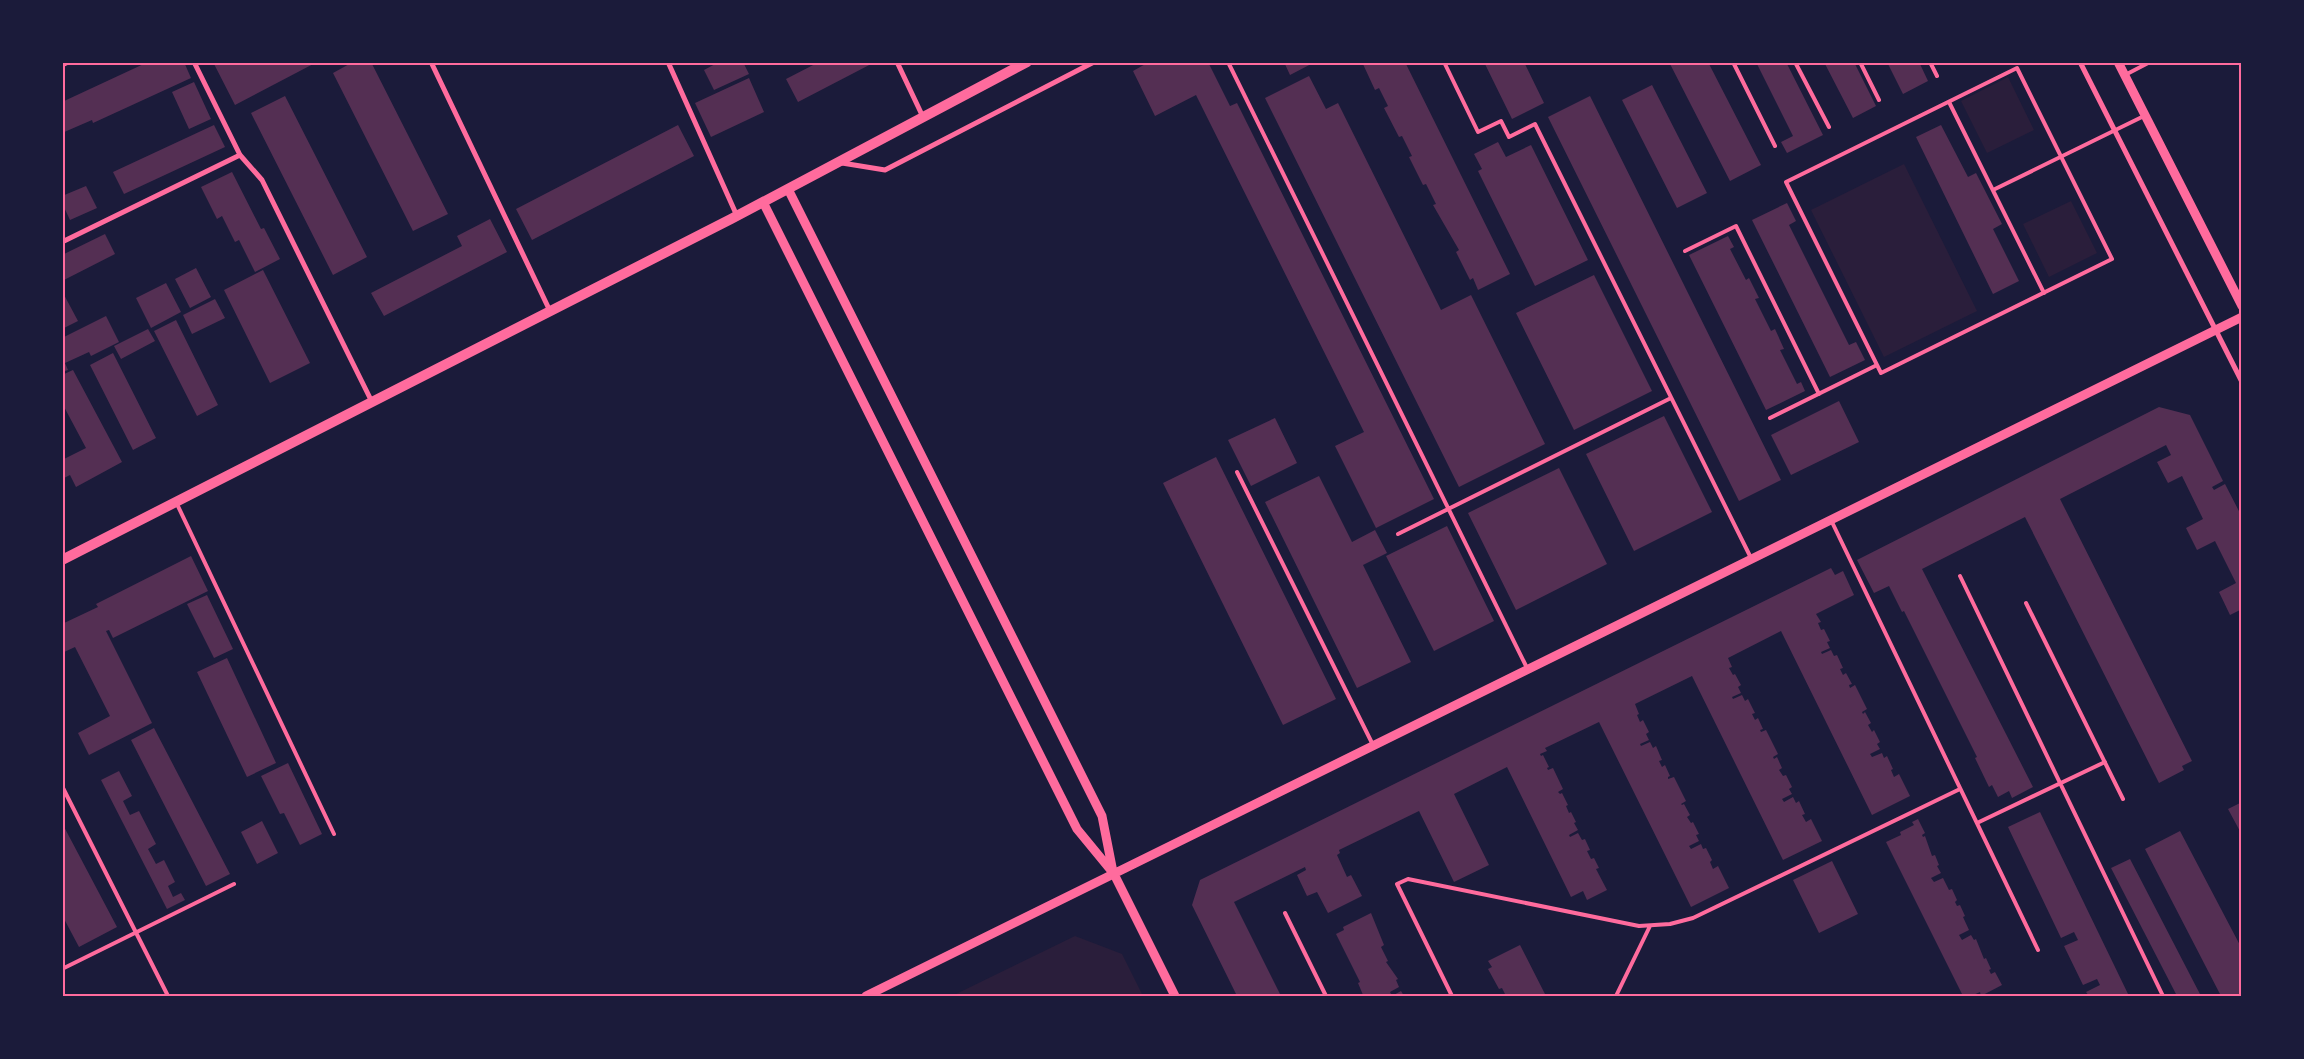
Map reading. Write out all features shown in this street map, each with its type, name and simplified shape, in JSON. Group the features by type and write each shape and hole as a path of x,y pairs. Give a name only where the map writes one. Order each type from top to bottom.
{"main road":[{"path":"62,560 737,216 1027,62"}],"street":[{"path":"62,65 68,62"},
{"path":"194,62 240,154 262,180 372,402"},
{"path":"431,62 550,311"},
{"path":"668,62 737,216"},
{"path":"897,62 923,117"},
{"path":"839,162 885,170 1094,62"},
{"path":"2080,62 2242,382"},
{"path":"2118,62 2242,306"},
{"path":"62,242 240,154"},
{"path":"788,189 1102,816 1114,874"},
{"path":"763,202 1077,829 1114,874 1176,996"},
{"path":"866,996 2242,317"}],"lane":[{"path":"1228,62 1528,670"},
{"path":"1444,62 1478,132 1501,121 1509,137 1535,124 1752,559"},
{"path":"1733,62 1774,146"},
{"path":"1795,62 1828,128"},
{"path":"1860,62 1879,100"},
{"path":"1930,62 1937,76"},
{"path":"2124,76 2150,62"},
{"path":"2018,68 2112,259 1881,373 1786,182 1950,102 2018,68"},
{"path":"1950,102 2044,292"},
{"path":"1993,190 2145,115"},
{"path":"1686,251 1736,226 1819,394"},
{"path":"1770,418 1877,365"},
{"path":"1398,534 1672,398"},
{"path":"1237,472 1373,746"},
{"path":"176,502 334,834"},
{"path":"1831,520 2038,950"},
{"path":"1960,576 2163,996"},
{"path":"2026,603 2123,799"},
{"path":"1977,823 2105,762"},
{"path":"62,786 168,996"},
{"path":"1452,996 1397,884 1408,880 1639,926 1670,924 1692,918 1960,789"},
{"path":"62,969 234,884"},
{"path":"1285,914 1326,996"},
{"path":"1616,996 1650,926"}],"shaded area":[{"path":"2008,77 2034,130 1987,153 1961,101"},
{"path":"1904,164 1977,311 1884,357 1811,210"},
{"path":"2071,201 2097,253 2049,277 2023,224"},
{"path":"1075,936 1122,954 1143,996 952,996"}],"building":[{"path":"148,62 184,62 191,78 93,123 92,120 62,133 62,102"},
{"path":"213,62 317,62 235,105"},
{"path":"353,62 371,62 448,214 413,231 333,73"},
{"path":"719,62 743,62 749,74 714,90 704,70"},
{"path":"819,62 875,62 798,102 786,79"},
{"path":"1149,62 1208,62 1230,106 1237,103 1434,499 1376,528 1335,446 1364,432 1196,95 1155,116 1133,71"},
{"path":"1284,62 1315,62 1290,75"},
{"path":"1362,62 1405,62 1510,274 1478,290 1473,278 1470,280 1456,252 1459,250 1433,205 1436,204 1426,184 1423,185 1409,157 1412,156 1402,136 1399,137 1384,108 1388,106 1379,88 1375,90"},
{"path":"1484,62 1524,62 1544,103 1512,119"},
{"path":"1669,62 1708,62 1761,165 1730,181"},
{"path":"1756,62 1786,62 1823,135 1787,153 1781,142 1793,136"},
{"path":"1824,62 1854,62 1876,106 1853,118"},
{"path":"1887,62 1919,62 1928,81 1903,94"},
{"path":"1309,76 1326,109 1338,103 1441,310 1471,295 1545,444 1459,487 1265,98"},
{"path":"749,78 764,112 711,137 695,103"},
{"path":"194,82 211,119 189,129 172,92"},
{"path":"1652,85 1707,193 1677,208 1622,100"},
{"path":"285,96 367,257 333,275 251,113"},
{"path":"1590,96 1781,480 1739,501 1548,117"},
{"path":"214,125 225,147 124,194 113,172"},
{"path":"678,125 694,156 532,240 516,209"},
{"path":"1941,125 1968,177 1976,173 2002,224 1993,229 2019,281 1993,294 1916,137"},
{"path":"1498,142 1506,157 1531,145 1588,260 1535,286 1478,171 1482,169 1474,154"},
{"path":"232,172 261,229 264,228 280,259 255,272 239,240 235,242 222,216 217,219 201,187"},
{"path":"86,186 97,208 70,220 62,203 62,196"},
{"path":"1787,203 1796,221 1789,225 1849,345 1856,342 1865,360 1830,377 1752,220"},
{"path":"490,219 507,252 384,316 371,293 462,246 457,236"},
{"path":"105,234 115,254 62,281 62,255"},
{"path":"1728,236 1734,247 1730,249 1746,280 1749,278 1759,298 1755,299 1771,331 1775,329 1784,349 1780,350 1797,384 1801,382 1805,391 1766,410 1689,255"},
{"path":"196,268 211,297 190,308 175,279"},
{"path":"263,270 310,363 270,383 224,290"},
{"path":"1594,275 1652,391 1574,430 1516,313"},
{"path":"166,283 181,312 151,328 136,298"},
{"path":"62,291 78,321 62,329"},
{"path":"215,299 225,318 192,334 183,315"},
{"path":"106,316 119,342 91,356 89,352 65,363 68,370 62,372 62,338"},
{"path":"176,320 218,405 197,416 154,331"},
{"path":"148,329 155,341 121,359 114,346"},
{"path":"113,353 156,438 133,450 90,365"},
{"path":"73,370 122,462 76,487 70,475 62,479 62,460 86,448 62,403 62,375"},
{"path":"1839,401 1859,442 1791,475 1771,435"},
{"path":"2159,407 2190,415 2223,481 2212,487 2214,490 2225,484 2242,517 2242,609 2230,615 2219,592 2236,583 2215,541 2197,550 2186,528 2203,519 2182,476 2168,483 2157,462 2171,455 2166,445 2060,499 2192,761 2182,766 2184,770 2159,783 2025,517 1922,569 2033,787 2012,798 2009,791 1998,797 1992,785 1989,787 1975,758 1977,757 1904,611 1902,612 1889,586 1874,593 1857,560"},
{"path":"1664,416 1712,512 1634,551 1586,454"},
{"path":"1275,418 1297,463 1251,486 1228,440"},
{"path":"1216,457 1336,699 1283,725 1163,483"},
{"path":"1559,468 1607,564 1516,610 1468,513"},
{"path":"1319,476 1352,542 1375,530 1387,553 1363,565 1411,662 1357,688 1265,502"},
{"path":"1447,526 1494,621 1434,651 1386,556"},
{"path":"191,556 208,591 113,638 109,630 106,631 152,723 89,755 78,733 110,716 75,647 62,653 62,624 98,607 96,604"},
{"path":"1831,568 1835,575 1843,571 1854,595 1816,614 1821,622 1818,623 1821,630 1824,629 1830,641 1827,642 1830,648 1821,652 1822,654 1831,650 1834,656 1837,655 1843,668 1840,669 1843,675 1846,673 1852,684 1849,685 1850,688 1855,685 1867,709 1862,712 1863,714 1865,712 1871,723 1868,725 1872,732 1874,730 1880,742 1877,744 1880,749 1870,754 1872,757 1882,753 1884,758 1887,756 1893,769 1891,770 1894,777 1899,774 1910,796 1872,815 1781,631 1728,658 1732,667 1729,668 1741,685 1738,687 1741,693 1732,697 1733,699 1742,695 1745,701 1748,699 1755,713 1752,714 1755,720 1758,718 1763,729 1760,730 1761,732 1766,730 1778,754 1773,757 1774,759 1777,757 1782,768 1779,770 1783,776 1786,775 1792,787 1789,789 1792,794 1782,799 1784,802 1793,797 1796,803 1799,801 1805,814 1802,815 1806,822 1811,819 1822,841 1783,860 1692,676 1635,704 1640,722 1643,720 1649,732 1646,734 1649,740 1640,744 1641,746 1650,742 1653,748 1656,746 1662,760 1659,761 1662,767 1665,765 1670,776 1668,779 1674,777 1686,801 1681,804 1684,804 1690,815 1687,817 1691,823 1693,822 1699,834 1696,835 1699,841 1689,846 1691,849 1701,844 1703,849 1706,848 1712,860 1710,862 1713,869 1718,866 1729,888 1691,907 1599,722 1545,748 1547,751 1540,754 1541,756 1543,755 1549,767 1547,768 1548,770 1553,768 1563,789 1558,792 1562,793 1568,805 1566,806 1569,813 1571,812 1576,822 1574,823 1578,830 1569,835 1570,837 1578,833 1582,840 1585,839 1590,850 1587,851 1591,859 1594,858 1599,868 1596,869 1607,890 1587,900 1583,891 1571,897 1507,767 1454,794 1489,865 1454,882 1419,811 1339,850 1340,853 1337,855 1347,877 1351,875 1362,896 1328,913 1317,892 1307,896 1297,875 1306,870 1305,867 1234,902 1281,996 1237,996 1192,905 1200,880"},
{"path":"207,595 233,649 214,658 187,604"},
{"path":"227,658 276,763 247,777 197,672"},
{"path":"154,728 230,874 206,886 131,740"},
{"path":"288,763 322,834 300,845 284,813 280,814 261,776"},
{"path":"119,771 132,796 123,801 130,815 139,811 156,844 148,849 156,864 164,860 175,882 168,886 173,897 181,893 185,900 167,909 101,780"},
{"path":"2242,802 2242,835 2228,809"},
{"path":"2040,812 2129,996 2089,996 2086,992 2100,985 2097,979 2083,985 2064,946 2078,940 2074,932 2061,938 2008,827"},
{"path":"1918,819 1925,833 1922,835 1923,837 1925,836 1932,856 1935,855 1939,865 1937,866 1941,873 1931,878 1934,882 1943,878 1949,890 1952,889 1957,900 1955,902 1957,906 1960,905 1965,916 1963,917 1969,930 1959,935 1962,940 1971,935 1974,940 1976,939 1984,959 1986,958 1991,969 1989,970 1991,974 1995,972 2002,985 1981,996 1980,992 1971,996 1963,996 1886,842 1901,835 1900,832 1914,825 1912,822"},
{"path":"262,821 278,853 257,864 241,832"},
{"path":"62,823 117,927 79,947 62,915"},
{"path":"2180,831 2242,949 2242,996 2221,996 2145,849"},
{"path":"2130,859 2201,996 2177,996 2111,868"},
{"path":"1832,861 1858,914 1819,933 1793,880"},
{"path":"1371,913 1384,945 1381,947 1388,961 1386,962 1398,979 1396,980 1399,987 1390,992 1392,996 1363,995 1358,983 1360,982 1336,934 1344,930 1343,927"},
{"path":"1520,945 1546,996 1506,996 1502,988 1499,989 1488,969 1492,967 1488,961"},
{"path":"1401,991 1404,996 1392,996"}]}
